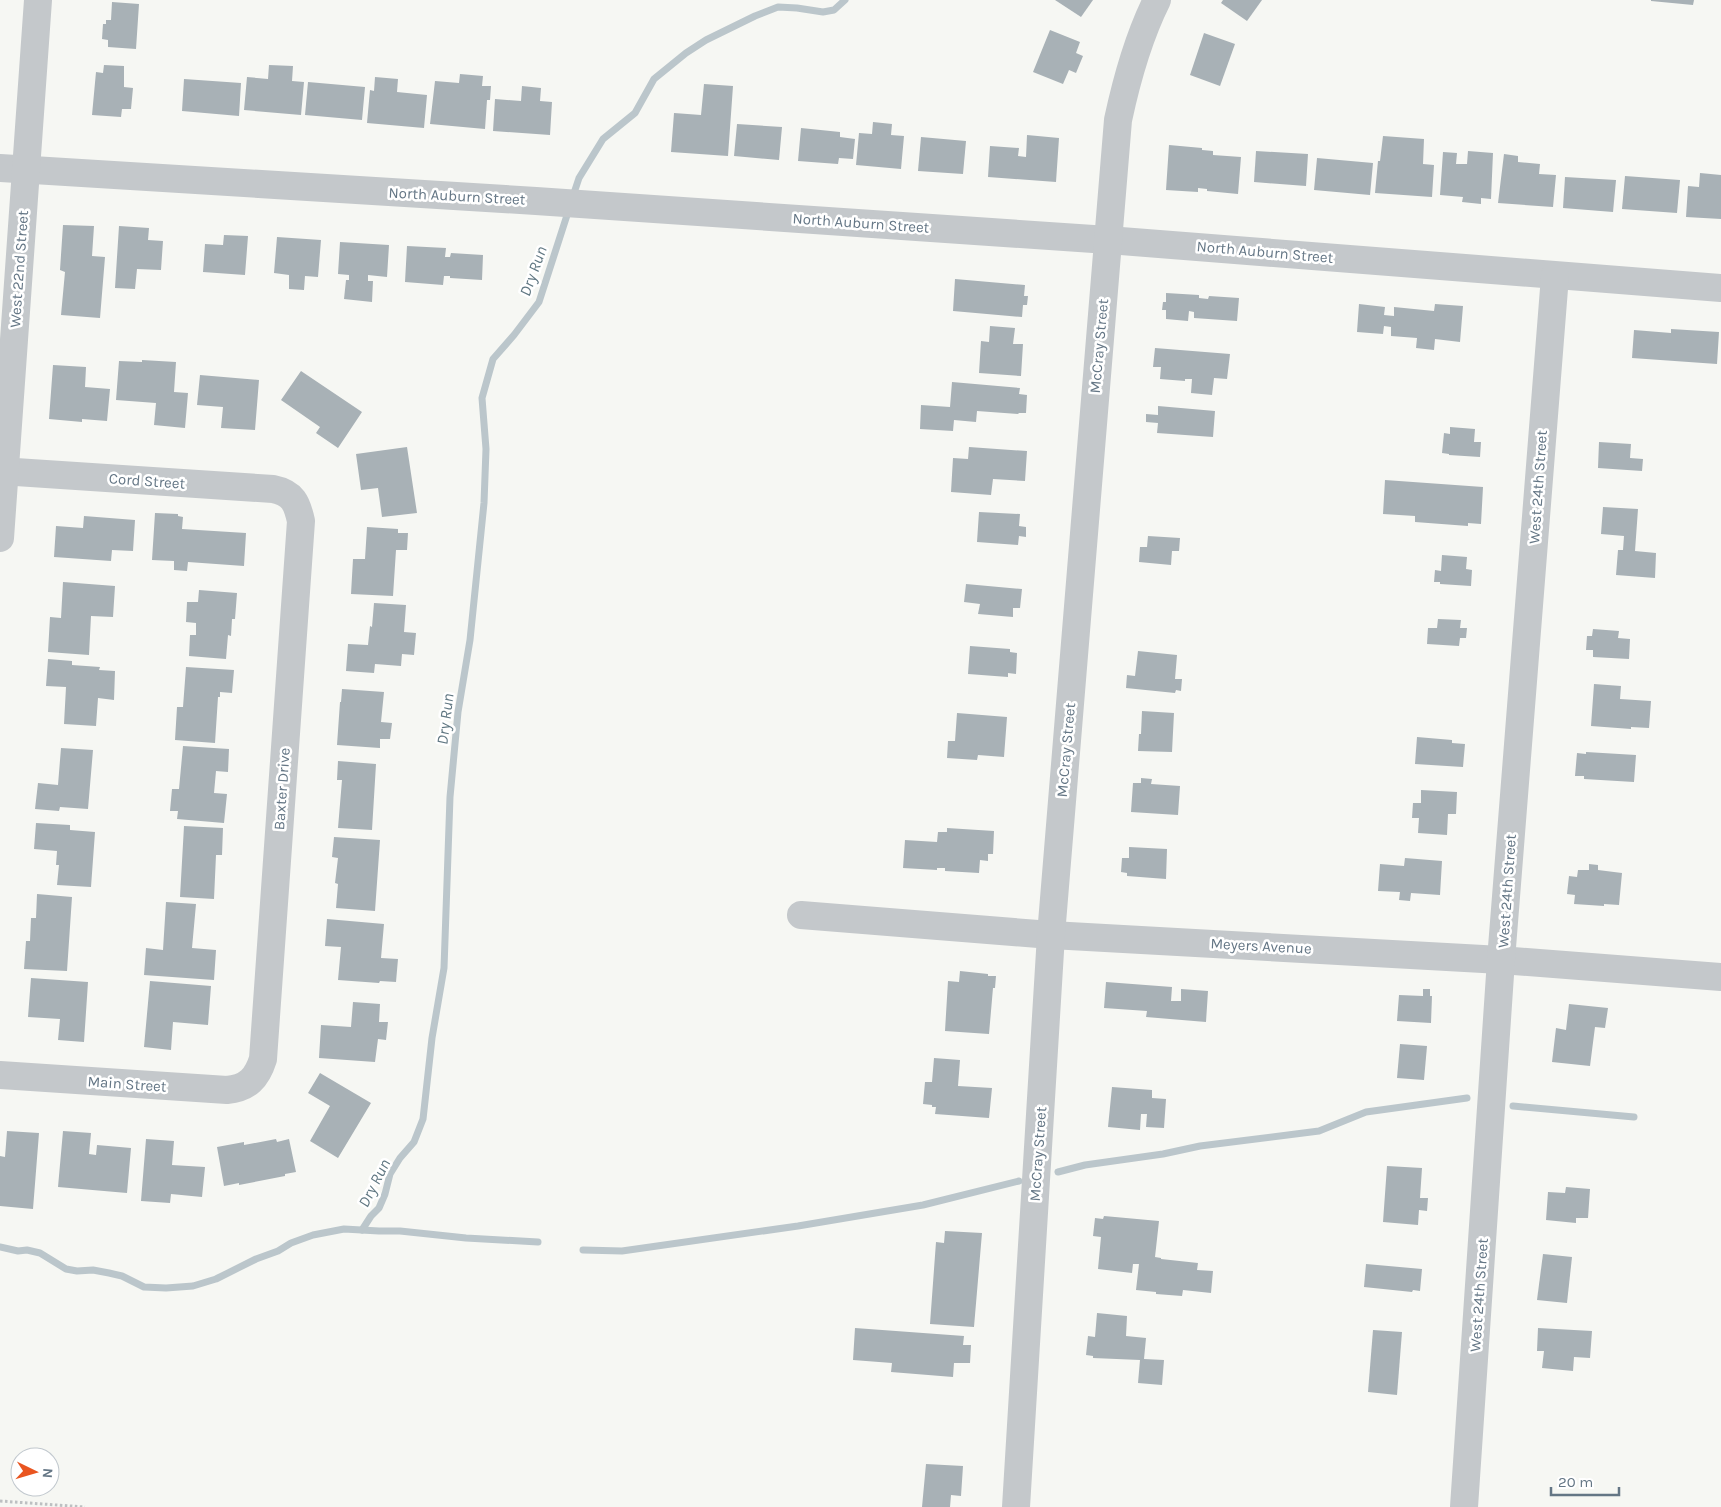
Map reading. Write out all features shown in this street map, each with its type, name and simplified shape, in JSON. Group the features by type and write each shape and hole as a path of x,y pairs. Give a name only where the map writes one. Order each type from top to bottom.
{"street":[{"name":"West 22nd Street","path":"0,538 13,169 38,0"},
{"name":"McCray Street","path":"1016,1507 1051,935 1118,120 1136,48 1158,0"},
{"name":"North Auburn Street","path":"13,169 536,201 1108,240 1721,288"},
{"name":"West 24th Street","path":"1464,1507 1501,960 1555,276"},
{"name":"Cord Street","path":"2,471 273,489 281,491 291,498"},
{"name":"Baxter Drive","path":"252,1081 256,1077 263,1059 301,521 300,511 296,502 291,498"},
{"name":"Meyers Avenue","path":"801,915 1051,935 1501,960 1721,976"},
{"name":"Main Street","path":"0,1075 228,1090 241,1088 252,1081"}],"path":[{"path":"0,1501 85,1507"}],"building":[{"path":"1055,0 1093,0 1081,17"},
{"path":"1223,0 1262,0 1247,21 1221,3"},
{"path":"1651,0 1694,0 1693,5"},
{"path":"112,2 139,4 136,49 108,47 108,40 102,39 103,24 106,24 106,20 111,20"},
{"path":"1050,30 1080,42 1076,53 1083,56 1076,73 1069,70 1063,84 1033,72"},
{"path":"1204,33 1235,44 1220,86 1190,75"},
{"path":"104,65 124,66 124,87 133,88 131,109 122,109 121,117 92,115 96,72 103,73"},
{"path":"269,65 293,66 292,81 304,82 301,115 244,110 247,77 268,79"},
{"path":"460,74 483,76 482,86 491,86 490,100 487,100 485,129 430,124 435,81 459,83"},
{"path":"375,77 398,79 397,92 427,95 424,128 367,123 370,90 374,91"},
{"path":"184,79 241,83 239,116 182,111"},
{"path":"308,82 365,87 362,120 305,115"},
{"path":"704,84 733,86 728,156 671,152 674,113 701,115"},
{"path":"522,86 541,88 540,101 552,102 550,135 493,131 495,99 521,101"},
{"path":"873,122 892,124 891,135 904,136 901,169 856,165 859,133 872,134"},
{"path":"737,124 782,127 779,160 734,156"},
{"path":"801,128 840,132 840,137 855,139 853,159 839,158 838,164 798,161"},
{"path":"1027,135 1059,138 1056,182 988,177 990,146 1019,148 1018,156 1026,157"},
{"path":"1383,136 1424,139 1423,164 1434,165 1432,197 1375,193"},
{"path":"921,137 966,141 963,174 918,171"},
{"path":"1169,145 1202,148 1202,150 1213,151 1213,155 1241,157 1238,194 1207,191 1207,189 1198,188 1198,192 1166,190"},
{"path":"1256,151 1308,154 1306,186 1254,182"},
{"path":"1468,151 1493,153 1491,199 1481,198 1481,204 1462,202 1463,197 1440,195 1443,152 1457,153 1456,164 1467,164"},
{"path":"1504,154 1518,156 1518,162 1540,164 1539,174 1556,175 1553,207 1498,203"},
{"path":"1317,158 1373,163 1370,195 1314,190"},
{"path":"1700,173 1721,175 1721,219 1686,217 1688,186 1699,187"},
{"path":"1625,176 1680,180 1677,213 1622,209"},
{"path":"1565,177 1616,180 1613,212 1563,208"},
{"path":"63,225 94,226 92,256 105,257 100,318 61,315 65,272 60,270"},
{"path":"119,226 149,228 148,240 163,241 161,270 137,269 135,289 115,288"},
{"path":"224,235 248,236 245,275 203,272 205,244 223,245"},
{"path":"277,237 321,240 318,277 305,276 304,290 289,289 289,275 274,273"},
{"path":"340,242 389,245 387,277 368,275 368,281 373,281 372,302 344,299 346,280 349,280 349,275 338,274"},
{"path":"407,246 446,248 445,257 450,257 451,253 483,255 482,280 444,276 443,285 405,282"},
{"path":"955,279 1025,285 1024,296 1028,296 1027,305 1023,305 1022,317 953,311"},
{"path":"1166,293 1199,295 1199,298 1208,299 1209,296 1239,298 1237,321 1194,318 1194,312 1189,311 1188,321 1166,319 1166,310 1162,310 1163,302 1166,302"},
{"path":"1359,304 1385,307 1384,315 1394,316 1394,307 1434,311 1435,304 1463,306 1460,342 1435,339 1434,350 1416,348 1417,338 1391,336 1391,327 1384,326 1383,334 1357,332"},
{"path":"990,326 1015,328 1013,344 1023,344 1021,376 979,373 981,341 989,342"},
{"path":"1671,329 1719,332 1717,364 1632,358 1634,330 1671,333"},
{"path":"1155,348 1230,354 1227,379 1214,378 1212,395 1191,393 1192,379 1185,379 1185,381 1160,379 1161,367 1153,367"},
{"path":"142,360 176,362 174,392 188,393 185,428 154,425 156,403 116,400 119,361 142,362"},
{"path":"53,365 86,367 85,387 110,389 107,421 82,419 82,422 49,419"},
{"path":"301,371 362,412 338,448 316,433 320,427 281,400"},
{"path":"200,375 259,380 255,430 221,428 223,407 197,405"},
{"path":"952,382 1020,388 1019,394 1027,395 1026,413 977,411 976,422 954,420 953,431 920,429 921,405 950,407"},
{"path":"1158,406 1215,411 1213,437 1157,433 1158,423 1146,422 1146,414 1158,415"},
{"path":"1450,427 1475,429 1474,442 1481,442 1480,457 1442,453 1444,433 1450,434"},
{"path":"1599,442 1631,444 1630,458 1643,459 1642,471 1598,468"},
{"path":"407,447 417,513 382,517 378,488 361,490 356,454"},
{"path":"969,447 1027,451 1025,481 993,479 991,495 951,492 953,458 968,459"},
{"path":"1385,480 1483,487 1481,524 1468,523 1468,526 1415,522 1415,516 1383,514"},
{"path":"1603,507 1638,509 1635,551 1656,553 1655,578 1616,575 1618,550 1623,550 1624,536 1601,534"},
{"path":"979,512 1020,514 1019,526 1026,527 1026,537 1019,536 1018,545 977,542"},
{"path":"155,513 178,514 178,516 183,517 182,529 246,533 244,566 188,562 187,571 174,570 174,561 152,560"},
{"path":"84,516 135,520 133,551 112,550 111,561 54,557 56,526 83,528"},
{"path":"367,527 398,529 398,533 408,533 407,550 396,550 393,596 351,594 353,559 365,559"},
{"path":"1148,536 1180,538 1179,551 1172,551 1171,565 1139,562 1140,547 1147,547"},
{"path":"1442,555 1467,557 1466,569 1472,570 1471,586 1434,582 1435,570 1441,571"},
{"path":"63,582 115,586 113,617 91,616 89,655 48,652 50,617 61,618"},
{"path":"966,584 1022,589 1020,608 1013,608 1013,617 978,614 980,604 964,602"},
{"path":"199,590 237,593 235,619 232,619 231,636 228,635 226,659 189,656 190,635 196,635 196,623 186,622 187,602 198,602"},
{"path":"374,603 406,605 404,632 416,633 414,655 402,654 401,666 375,664 374,673 346,671 348,644 368,645"},
{"path":"1438,619 1461,620 1460,628 1467,628 1466,638 1460,638 1459,646 1427,644 1428,628 1437,628"},
{"path":"1593,629 1619,631 1618,638 1630,639 1629,659 1593,657 1593,650 1586,650 1587,636 1592,636"},
{"path":"970,646 1010,649 1010,652 1017,653 1016,674 1008,673 1008,677 968,674"},
{"path":"1138,651 1177,655 1175,679 1182,679 1181,691 1176,690 1175,693 1126,688 1127,675 1135,676"},
{"path":"48,659 72,661 72,665 100,667 99,670 115,671 114,700 98,698 96,726 64,724 66,687 46,686"},
{"path":"186,667 234,670 232,693 220,692 220,697 218,697 215,743 175,740 177,707 183,707"},
{"path":"1594,684 1621,686 1620,699 1651,701 1649,728 1631,727 1631,729 1591,726"},
{"path":"342,689 384,692 381,722 392,723 390,739 380,739 380,748 337,745"},
{"path":"1142,711 1174,713 1172,752 1138,751"},
{"path":"957,713 1007,717 1004,757 978,755 977,760 947,758 948,741 955,741"},
{"path":"1417,737 1452,740 1452,743 1465,744 1463,767 1415,764"},
{"path":"183,746 229,749 228,772 216,771 214,793 227,794 224,823 177,819 178,811 170,811 172,789 179,789"},
{"path":"61,748 93,750 88,809 60,807 59,811 35,809 38,783 58,785"},
{"path":"1586,752 1636,755 1634,782 1584,779 1584,776 1575,776 1577,753 1586,754"},
{"path":"338,761 376,764 372,830 338,828 342,780 337,780"},
{"path":"1141,778 1152,779 1151,784 1180,786 1178,815 1131,812 1133,783 1141,783"},
{"path":"1421,790 1457,792 1456,814 1448,814 1447,835 1418,833 1419,818 1412,818 1413,803 1421,803"},
{"path":"36,823 70,825 70,830 95,832 91,887 57,885 59,865 56,865 57,851 34,849"},
{"path":"184,826 223,828 222,855 216,855 214,899 180,897"},
{"path":"947,828 994,831 993,854 988,854 988,861 980,860 979,873 945,871 945,868 937,868 937,870 903,868 905,840 937,842 938,832 947,832"},
{"path":"334,837 380,840 375,911 336,908 338,884 335,883 338,858 332,857"},
{"path":"1129,847 1167,849 1166,879 1127,876 1127,873 1121,872 1122,858 1129,858"},
{"path":"1405,858 1442,861 1440,895 1411,893 1410,901 1399,900 1400,892 1378,891 1380,864 1404,866"},
{"path":"1589,864 1598,865 1598,870 1622,873 1619,905 1574,904 1575,895 1567,894 1569,876 1577,877 1578,870 1589,870"},
{"path":"37,894 72,897 67,971 24,969 26,941 30,941 31,918 36,918"},
{"path":"166,902 196,904 192,948 216,950 214,980 144,975 146,948 163,950"},
{"path":"327,919 384,924 381,958 398,959 396,982 380,981 379,983 338,980 341,947 325,946"},
{"path":"960,971 996,976 995,988 993,988 989,1034 945,1031 948,981 959,982"},
{"path":"31,978 88,982 84,1042 58,1040 60,1019 28,1017"},
{"path":"150,981 211,986 208,1025 173,1022 171,1050 144,1047"},
{"path":"1106,982 1172,987 1171,1001 1181,1001 1181,989 1208,991 1206,1022 1146,1017 1147,1011 1104,1008"},
{"path":"1423,989 1430,989 1430,996 1432,996 1431,1023 1397,1021 1399,995 1423,996"},
{"path":"353,1002 380,1004 379,1022 388,1022 386,1040 378,1039 375,1062 319,1058 321,1025 351,1027"},
{"path":"1569,1004 1608,1008 1605,1028 1595,1027 1590,1066 1552,1062 1556,1028 1566,1030"},
{"path":"1400,1044 1427,1046 1424,1080 1397,1078"},
{"path":"934,1058 960,1060 958,1086 992,1088 989,1118 935,1114 936,1107 923,1104 925,1082 932,1082"},
{"path":"320,1073 371,1103 338,1158 310,1141 330,1106 308,1093"},
{"path":"1112,1087 1152,1090 1152,1098 1166,1099 1164,1128 1146,1127 1147,1114 1141,1114 1140,1130 1108,1127"},
{"path":"7,1131 39,1133 33,1209 0,1206 0,1156 5,1157"},
{"path":"63,1131 91,1133 89,1154 96,1155 97,1145 131,1148 127,1193 58,1187"},
{"path":"146,1139 174,1141 172,1165 205,1167 202,1197 171,1194 170,1203 141,1201"},
{"path":"276,1139 277,1142 289,1139 296,1172 239,1185 239,1183 224,1186 217,1147 244,1142 244,1145"},
{"path":"1387,1166 1422,1168 1420,1198 1428,1198 1427,1211 1419,1210 1418,1225 1383,1222"},
{"path":"1566,1187 1590,1189 1588,1218 1576,1218 1576,1223 1546,1220 1548,1192 1565,1193"},
{"path":"1104,1216 1159,1221 1155,1257 1198,1263 1197,1270 1213,1271 1211,1293 1183,1290 1182,1296 1136,1290 1139,1264 1133,1264 1132,1273 1098,1269 1101,1237 1093,1236 1095,1218 1103,1219"},
{"path":"945,1231 982,1233 974,1327 930,1324 936,1242 944,1243"},
{"path":"1543,1254 1572,1257 1567,1303 1537,1300"},
{"path":"1366,1264 1422,1269 1420,1291 1413,1290 1412,1292 1364,1287"},
{"path":"1097,1313 1127,1316 1126,1336 1146,1338 1144,1359 1164,1360 1162,1385 1138,1383 1140,1360 1093,1358 1093,1356 1086,1355 1088,1336 1095,1337"},
{"path":"855,1328 964,1336 963,1345 971,1345 970,1363 954,1363 953,1377 891,1372 892,1363 853,1360"},
{"path":"1538,1328 1592,1331 1590,1358 1574,1357 1573,1371 1542,1368 1544,1351 1537,1351"},
{"path":"1373,1330 1402,1332 1397,1395 1368,1392"},
{"path":"926,1464 963,1466 961,1496 951,1495 950,1507 922,1507"}],"waterway":[{"name":"Dry Run","path":"572,199 579,178 603,139 635,113 654,79 686,53 706,40 778,7 823,12 834,10 845,0"},
{"name":"Dry Run","path":"362,1230 379,1208 390,1174 400,1158 414,1142 423,1119 432,1038 444,968 450,797 458,712 470,640 484,503 486,449 482,398 493,359 539,302 569,209"},
{"path":"1058,1172 1085,1165 1163,1154 1200,1146 1319,1131 1366,1112 1467,1098"},
{"path":"1513,1106 1634,1117"},
{"path":"583,1250 622,1251 798,1226 923,1205 1019,1181"},
{"name":"Dry Run","path":"0,1247 40,1253 66,1269 77,1271 93,1270 109,1273 122,1276 144,1287 166,1288 193,1286 216,1279 256,1259 278,1251 291,1243 313,1235 344,1229 400,1231 466,1238 538,1242"}]}
